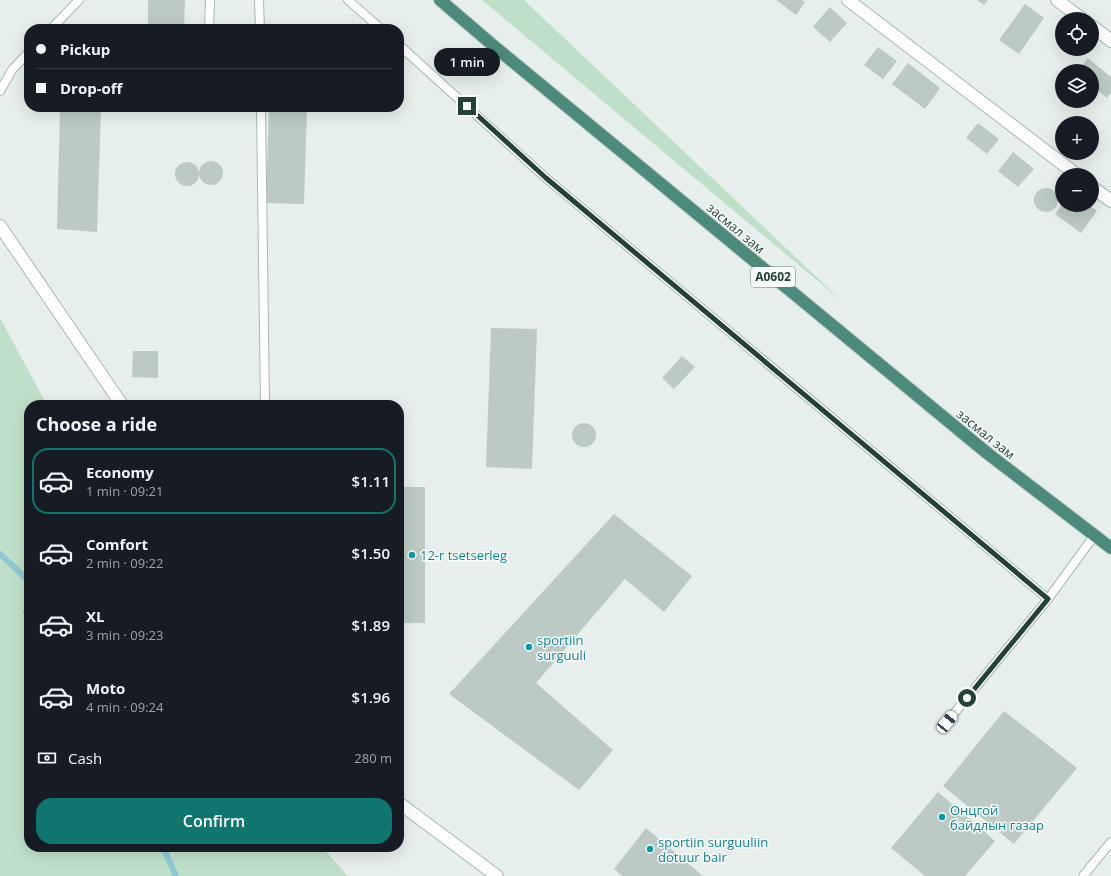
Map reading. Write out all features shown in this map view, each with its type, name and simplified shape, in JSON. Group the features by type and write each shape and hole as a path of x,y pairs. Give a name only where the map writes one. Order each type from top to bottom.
{"highway":[{"name":"засмал зам","path":"440,0 519,67 987,453 1111,548"}],"street":[{"path":"848,0 1068,168"},
{"path":"1057,0 1073,12"},
{"path":"1099,32 1111,41"},
{"path":"1099,192 1111,201"},
{"path":"0,226 119,400"},
{"path":"404,807 497,876"}],"lane":[{"path":"56,24 79,0"},
{"path":"209,24 210,0"},
{"path":"259,0 260,24"},
{"path":"348,0 375,24"},
{"path":"404,50 546,178 1048,599"},
{"path":"0,90 12,70 24,57"},
{"path":"261,112 265,400"},
{"path":"947,722 1048,599 1094,536"},
{"path":"1084,876 1111,842"}],"green space":[{"path":"482,0 524,0 843,302"},
{"path":"0,318 44,400 24,400 24,852 326,852 348,876 0,876"}],"building":[{"path":"148,0 185,0 184,24 148,24"},
{"path":"776,0 802,0 805,2 796,15"},
{"path":"977,0 988,0 984,5"},
{"path":"1025,4 1044,18 1019,54 999,40"},
{"path":"830,7 847,23 830,42 813,27"},
{"path":"878,47 897,61 883,79 864,65"},
{"path":"1088,58 1095,64 1083,64"},
{"path":"908,63 940,88 925,109 892,84"},
{"path":"1099,67 1111,77 1111,92 1107,98 1099,92"},
{"path":"60,112 101,112 97,232 57,229"},
{"path":"269,112 307,112 304,204 266,203"},
{"path":"978,123 999,139 987,154 966,138"},
{"path":"1013,152 1034,169 1018,187 998,171"},
{"path":"211,161 216,162 222,168 222,178 216,184 211,185 206,184 200,178 199,173 200,168 206,162"},
{"path":"187,162 192,163 198,169 198,179 192,185 187,186 182,185 176,179 175,174 176,169 182,163"},
{"path":"1041,189 1051,189 1054,192 1055,207 1051,211 1041,211 1035,205 1035,195"},
{"path":"1057,212 1096,212 1081,233 1055,214"},
{"path":"491,328 537,329 532,469 486,467"},
{"path":"133,351 158,351 158,378 132,377"},
{"path":"682,356 695,367 674,389 662,378"},
{"path":"584,423 589,424 595,430 595,440 589,446 584,447 579,446 573,440 572,435 573,430 579,424"},
{"name":"12-r tsetserleg","path":"404,487 425,487 425,623 404,623"},
{"name":"sportiin surguuli","path":"614,514 692,576 664,612 625,579 536,683 613,750 579,790 449,694"},
{"path":"1004,711 1077,768 1014,844 943,786"},
{"name":"Онцгой байдлын газар","path":"938,792 995,841 965,876 925,876 891,848"},
{"name":"sportiin surguuliin dotuur bair","path":"646,828 703,876 622,876 614,869"}],"waterway":[{"path":"0,554 24,576"},
{"path":"165,852 176,876"}],"place":[{"name":"12-r tsetserleg","path":"412,555"},
{"name":"sportiin surguuli","path":"529,647"},
{"name":"Онцгой байдлын газар","path":"942,817"},
{"name":"sportiin surguuliin dotuur bair","path":"650,849"}],"route":[{"path":"467,106 546,178 1048,599 967,698"}]}
